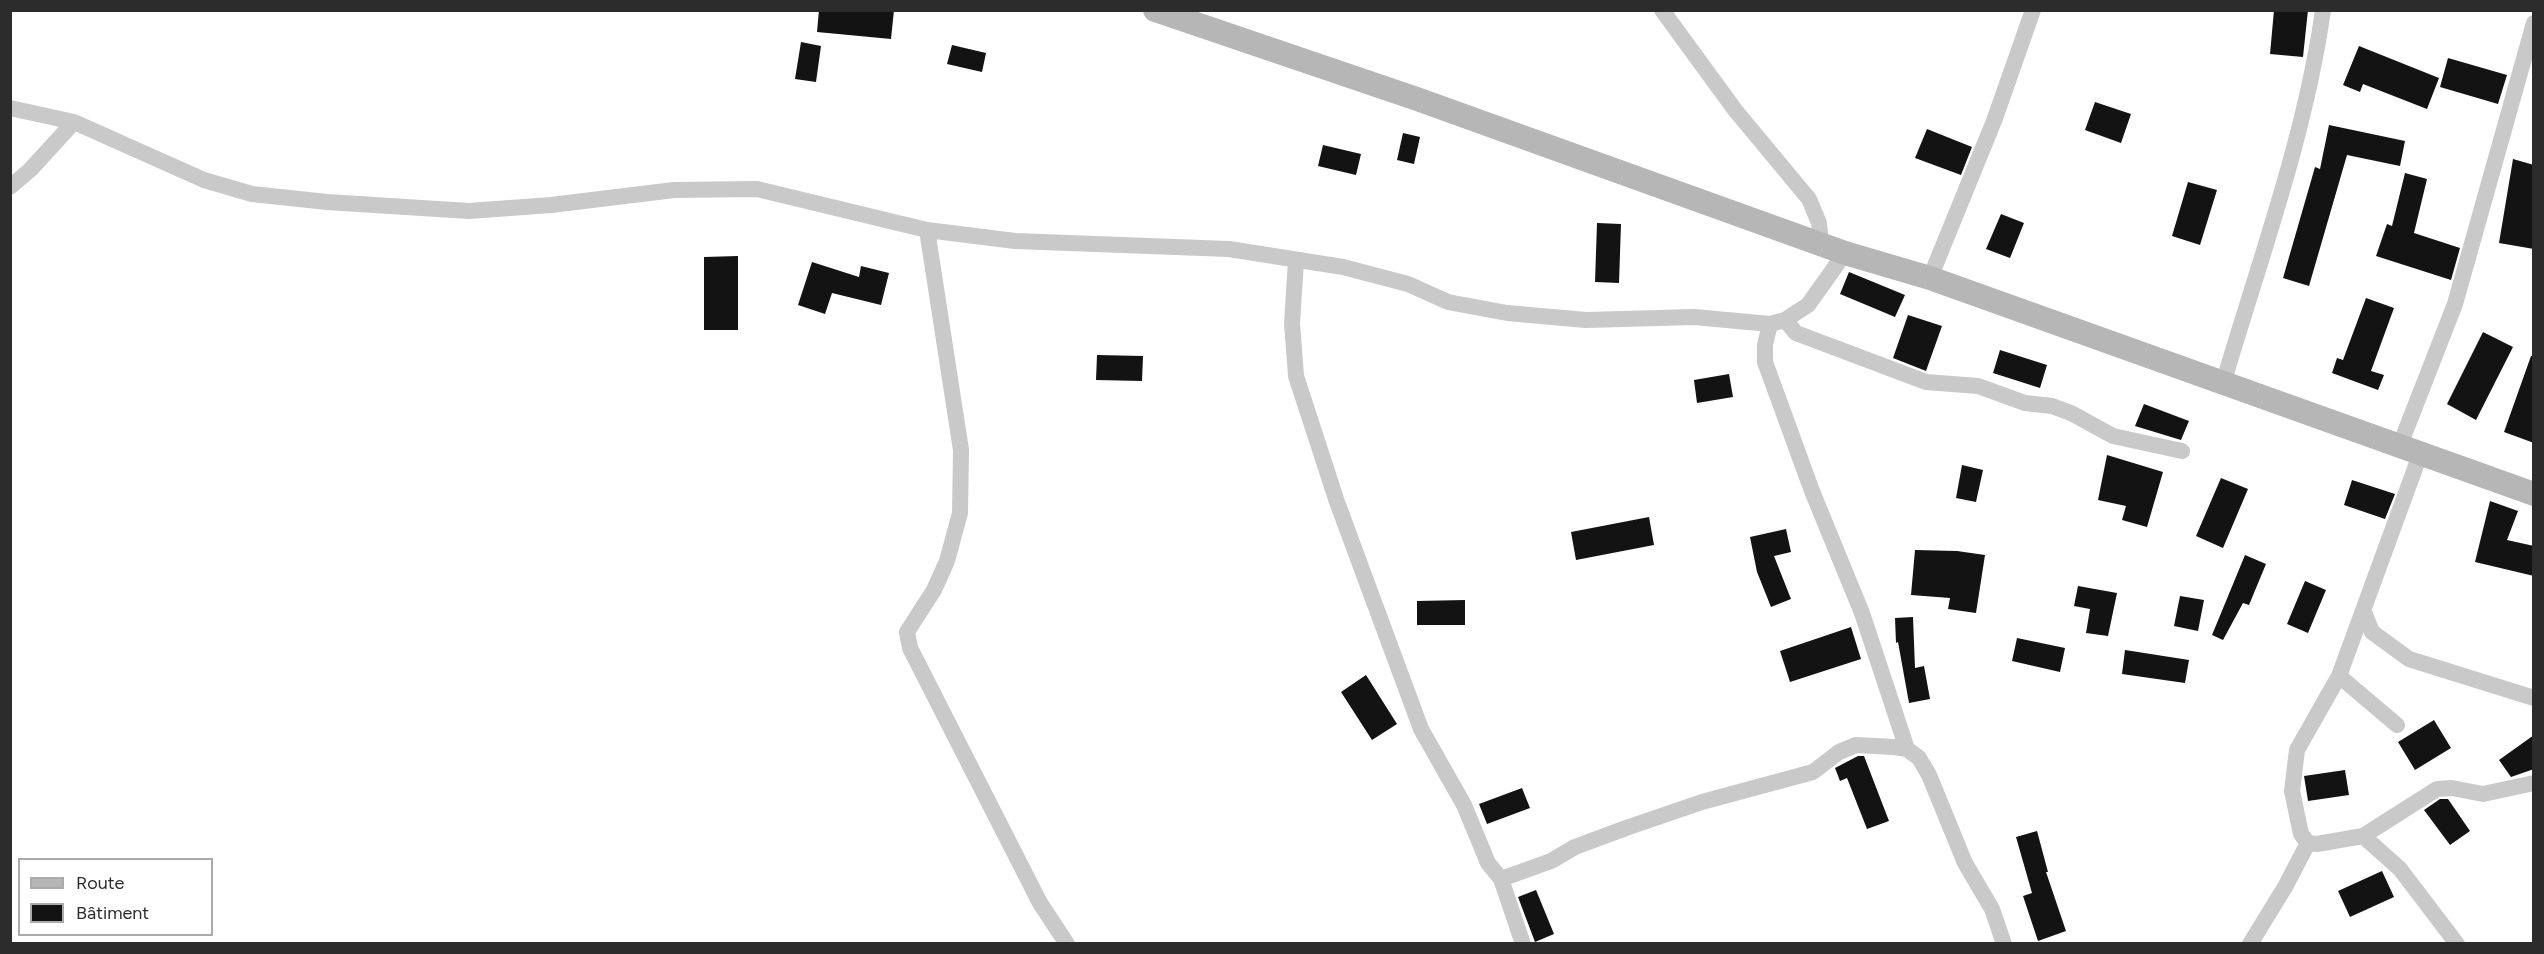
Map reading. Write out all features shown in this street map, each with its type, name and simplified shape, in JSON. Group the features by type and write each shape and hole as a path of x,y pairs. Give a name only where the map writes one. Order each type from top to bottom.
{"street":[{"path":"1155,10 1417,99 1845,253 1930,278 2534,494"},
{"path":"1662,10 1735,111 1809,199 1819,223 1821,243"},
{"path":"1930,278 1994,121 2033,10"},
{"path":"2223,384 2287,170 2317,52 2323,10"},
{"path":"2534,23 2511,111 2364,612 2339,676 2298,750 2292,791 2301,834 2308,843 2317,844 2363,836 2437,789 2452,788 2483,794 2534,783"},
{"path":"10,108 74,122 204,180 252,194 327,202 469,211 551,205 674,190 757,189 927,230 1015,242 1229,249 1343,267 1408,284 1448,302 1507,313 1587,320 1694,317 1777,322 1796,333 1926,382 1978,386 2025,403 2052,406 2072,413 2113,436 2182,451"},
{"path":"10,187 30,170 74,122"},
{"path":"927,230 961,450 960,513 947,561 934,590 907,632 910,648 1040,903 1067,944"},
{"path":"1845,253 1808,305 1777,322 1765,345 1765,362 1812,491 1862,613 1908,749 1919,758 1929,775 1965,863 1992,909 2004,944"},
{"path":"1296,261 1292,323 1296,376 1337,502 1420,729 1464,805 1488,863 1501,879 1523,944"},
{"path":"2364,612 2372,632 2409,659 2534,698"},
{"path":"2339,676 2397,725"},
{"path":"1501,879 1551,861 1575,847 1637,824 1702,802 1814,772 1839,752 1856,745 1908,749"},
{"path":"2363,836 2400,869 2457,944"},
{"path":"2250,944 2285,887 2308,843"}],"building":[{"path":"819,10 894,10 891,39 817,32"},
{"path":"2274,10 2308,10 2303,57 2270,54"},
{"path":"801,42 821,46 816,82 795,79"},
{"path":"952,45 986,53 982,72 947,64"},
{"path":"2359,46 2439,78 2427,109 2363,84 2360,92 2343,85"},
{"path":"2448,58 2507,75 2498,104 2440,87"},
{"path":"2095,102 2131,114 2121,143 2085,130"},
{"path":"2329,125 2405,141 2400,166 2347,155 2309,286 2283,278 2315,167 2320,169"},
{"path":"1927,129 1972,147 1961,175 1915,158"},
{"path":"1403,133 1420,137 1414,164 1397,160"},
{"path":"1323,145 1361,154 1356,175 1318,166"},
{"path":"2513,159 2534,165 2534,249 2499,243"},
{"path":"2405,173 2427,179 2414,233 2460,248 2451,280 2376,256 2387,224 2392,226"},
{"path":"2188,182 2217,190 2200,245 2172,236"},
{"path":"2001,214 2024,223 2010,258 1986,249"},
{"path":"1597,223 1621,224 1619,283 1595,282"},
{"path":"738,256 738,330 704,330 704,257"},
{"path":"812,262 859,277 861,266 889,273 881,305 832,293 825,314 798,305"},
{"path":"1849,272 1905,295 1895,317 1840,294"},
{"path":"2366,298 2394,308 2371,371 2384,375 2378,390 2332,373 2337,358 2343,360"},
{"path":"1908,315 1942,326 1926,371 1893,358"},
{"path":"2483,332 2513,347 2476,420 2447,404"},
{"path":"2000,350 2047,365 2040,388 1993,373"},
{"path":"1097,355 1143,356 1142,381 1096,380"},
{"path":"2531,356 2534,356 2534,443 2504,432"},
{"path":"1729,374 1733,397 1697,403 1694,380"},
{"path":"2144,404 2189,421 2181,440 2135,426"},
{"path":"2107,455 2163,472 2147,527 2122,520 2126,506 2098,500"},
{"path":"1962,465 1983,470 1976,502 1956,498"},
{"path":"2221,478 2248,489 2223,548 2196,536"},
{"path":"2352,480 2395,494 2385,519 2344,505"},
{"path":"2490,501 2518,511 2507,540 2534,546 2534,576 2475,562"},
{"path":"1649,517 1654,545 1576,560 1571,532"},
{"path":"1786,529 1791,552 1774,556 1791,599 1771,607 1757,572 1750,537"},
{"path":"1915,550 1957,551 1985,555 1976,613 1948,609 1950,598 1911,595"},
{"path":"2245,555 2266,564 2249,605 2243,603 2223,640 2212,635"},
{"path":"2305,581 2326,590 2308,633 2287,624"},
{"path":"2078,586 2117,593 2108,636 2086,633 2090,609 2074,606"},
{"path":"2180,596 2204,600 2198,631 2174,626"},
{"path":"1465,600 1465,625 1417,625 1417,601"},
{"path":"1913,617 1915,668 1924,666 1930,699 1909,703 1898,642 1896,643 1895,618"},
{"path":"1851,627 1861,659 1790,682 1780,651"},
{"path":"2017,638 2065,648 2060,672 2012,661"},
{"path":"2125,650 2189,660 2185,683 2122,674"},
{"path":"1366,675 1397,724 1372,740 1341,692"},
{"path":"2434,720 2451,748 2415,770 2398,742"},
{"path":"2534,735 2534,769 2511,777 2499,760"},
{"path":"1858,756 1864,756 1889,821 1867,829 1847,778 1840,781 1835,768"},
{"path":"2345,770 2349,795 2308,801 2304,776"},
{"path":"1522,788 1530,808 1487,824 1479,804"},
{"path":"2440,799 2448,799 2470,831 2450,845 2424,810"},
{"path":"2037,831 2048,872 2046,872 2066,931 2038,941 2023,896 2032,893 2016,837"},
{"path":"2382,871 2394,897 2350,917 2338,891"},
{"path":"1536,890 1554,934 1535,942 1518,897"}]}
